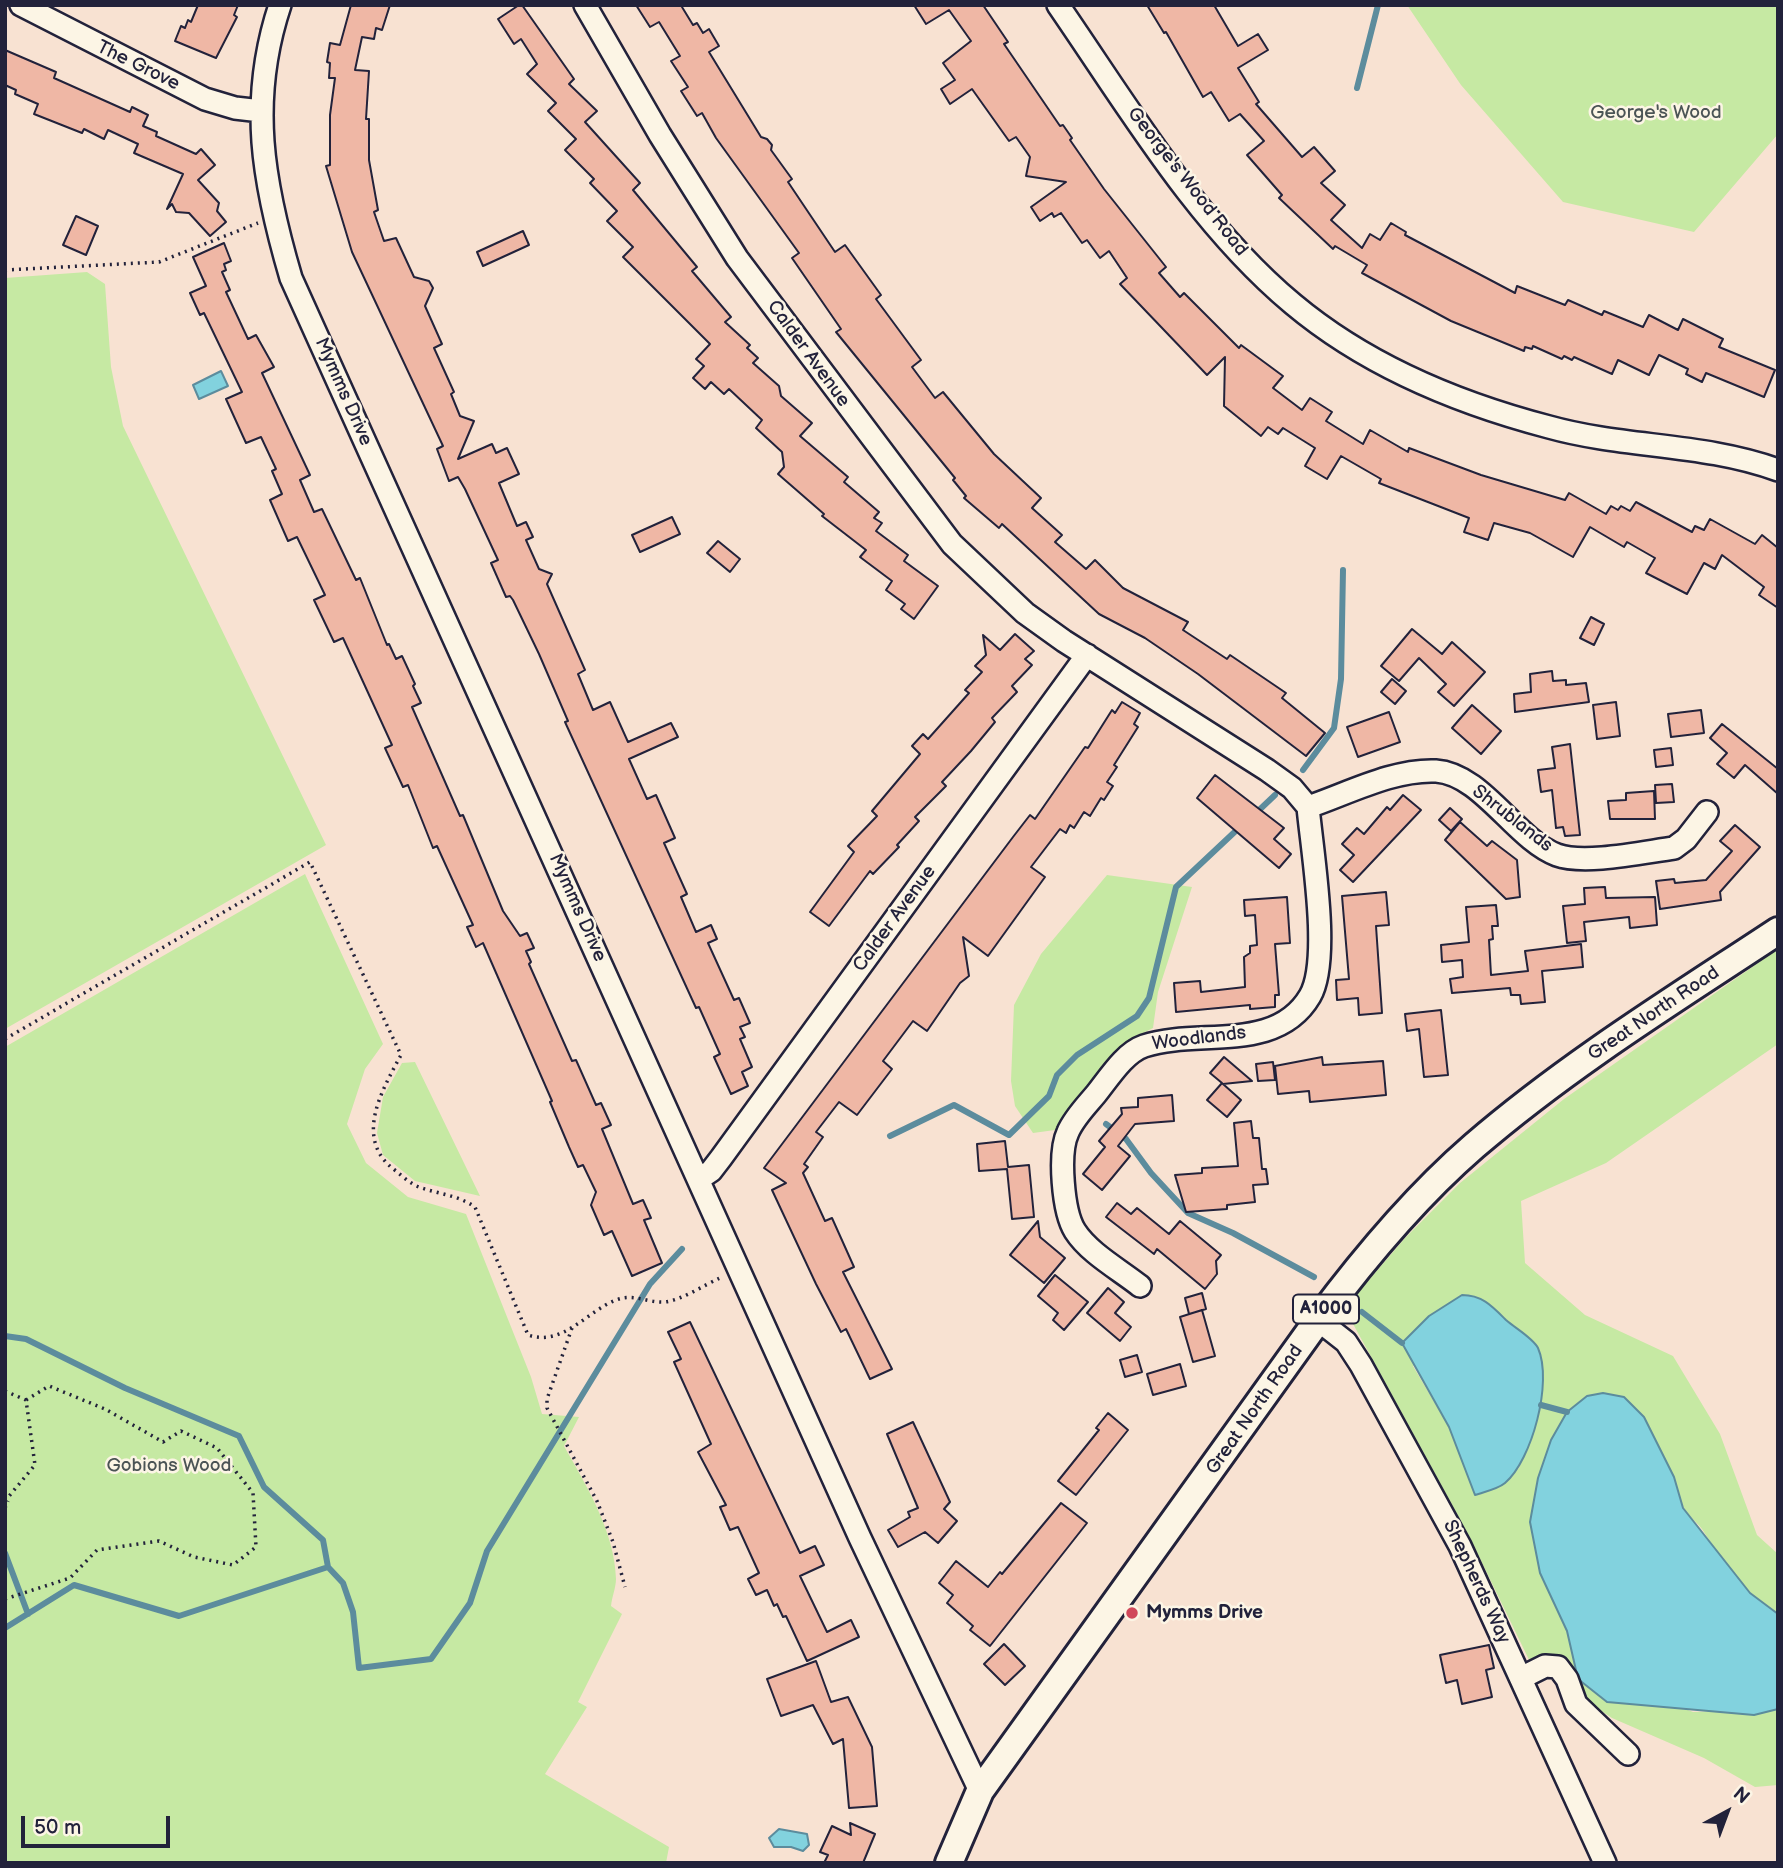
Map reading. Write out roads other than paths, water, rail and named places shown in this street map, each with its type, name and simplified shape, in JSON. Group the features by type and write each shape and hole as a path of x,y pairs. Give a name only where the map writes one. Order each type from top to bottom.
{"main road":[{"name":"Great North Road","path":"949,1863 980,1791 1359,1265 1412,1206 1474,1146 1598,1050 1778,930"}],"street":[{"name":"The Grove","path":"21,5 205,99 235,108 261,111"},
{"name":"Mymms Drive","path":"280,5 261,88 261,111 266,184 291,278 863,1544 980,1791"},
{"name":"Calder Avenue","path":"585,5 660,135 737,258 922,508 952,544 1025,613 1267,770 1292,788 1308,807"},
{"name":"George's Wood Road","path":"1058,5 1223,235 1293,304 1338,337 1410,378 1494,412 1554,429 1690,448 1778,470"},
{"name":"Calder Avenue","path":"699,1179 711,1171 721,1158 1087,655"},
{"name":"Shrublands","path":"1308,807 1408,773 1439,771 1469,785 1543,849 1560,856 1578,858 1674,848 1686,839 1707,812"},
{"name":"Woodlands","path":"1140,1286 1075,1231 1068,1211 1062,1159 1066,1135 1119,1065 1141,1047 1167,1041 1270,1030 1287,1020 1310,997 1320,965 1308,807"},
{"name":"Shepherds Way","path":"1318,1320 1346,1342 1388,1411 1460,1546 1605,1863"},
{"path":"1521,1678 1545,1666 1558,1667 1567,1679 1576,1703 1593,1724 1629,1754"}],"water":[{"path":"221,371 228,386 199,399 193,385"},
{"path":"1462,1295 1486,1302 1528,1337 1536,1344 1542,1363 1541,1400 1524,1457 1505,1483 1475,1495 1449,1427 1402,1343 1429,1316"},
{"path":"1603,1393 1624,1397 1644,1417 1674,1477 1683,1508 1750,1593 1778,1614 1778,1709 1754,1715 1607,1702 1578,1679 1567,1631 1540,1573 1530,1522 1538,1478 1551,1440 1567,1412 1587,1396"},
{"path":"779,1829 807,1834 809,1845 803,1851 791,1847 774,1847 769,1838"}],"waterway":[{"path":"1357,88 1378,5"},
{"path":"1303,770 1334,728 1341,679 1343,570"},
{"path":"1255,814 1275,795"},
{"path":"890,1136 954,1105 1009,1135 1049,1096 1057,1075 1077,1055 1137,1016 1149,998 1176,887 1241,826"},
{"path":"1106,1124 1126,1139 1151,1173 1188,1213 1233,1233 1314,1277"},
{"path":"5,1336 26,1339 125,1388 239,1436 264,1487 323,1540 328,1567 343,1583 353,1612 359,1668 431,1659 470,1603 487,1551 650,1284 682,1249"},
{"path":"1362,1312 1402,1343"},
{"path":"1541,1405 1567,1412"},
{"path":"5,1553 28,1614"},
{"path":"5,1628 74,1585 179,1616 328,1567"}],"place":[{"name":"Mymms Drive","path":"1132,1613"}],"park label":[{"name":"George's Wood","path":"1656,113"},
{"name":"Gobions Wood","path":"169,1466"}]}
